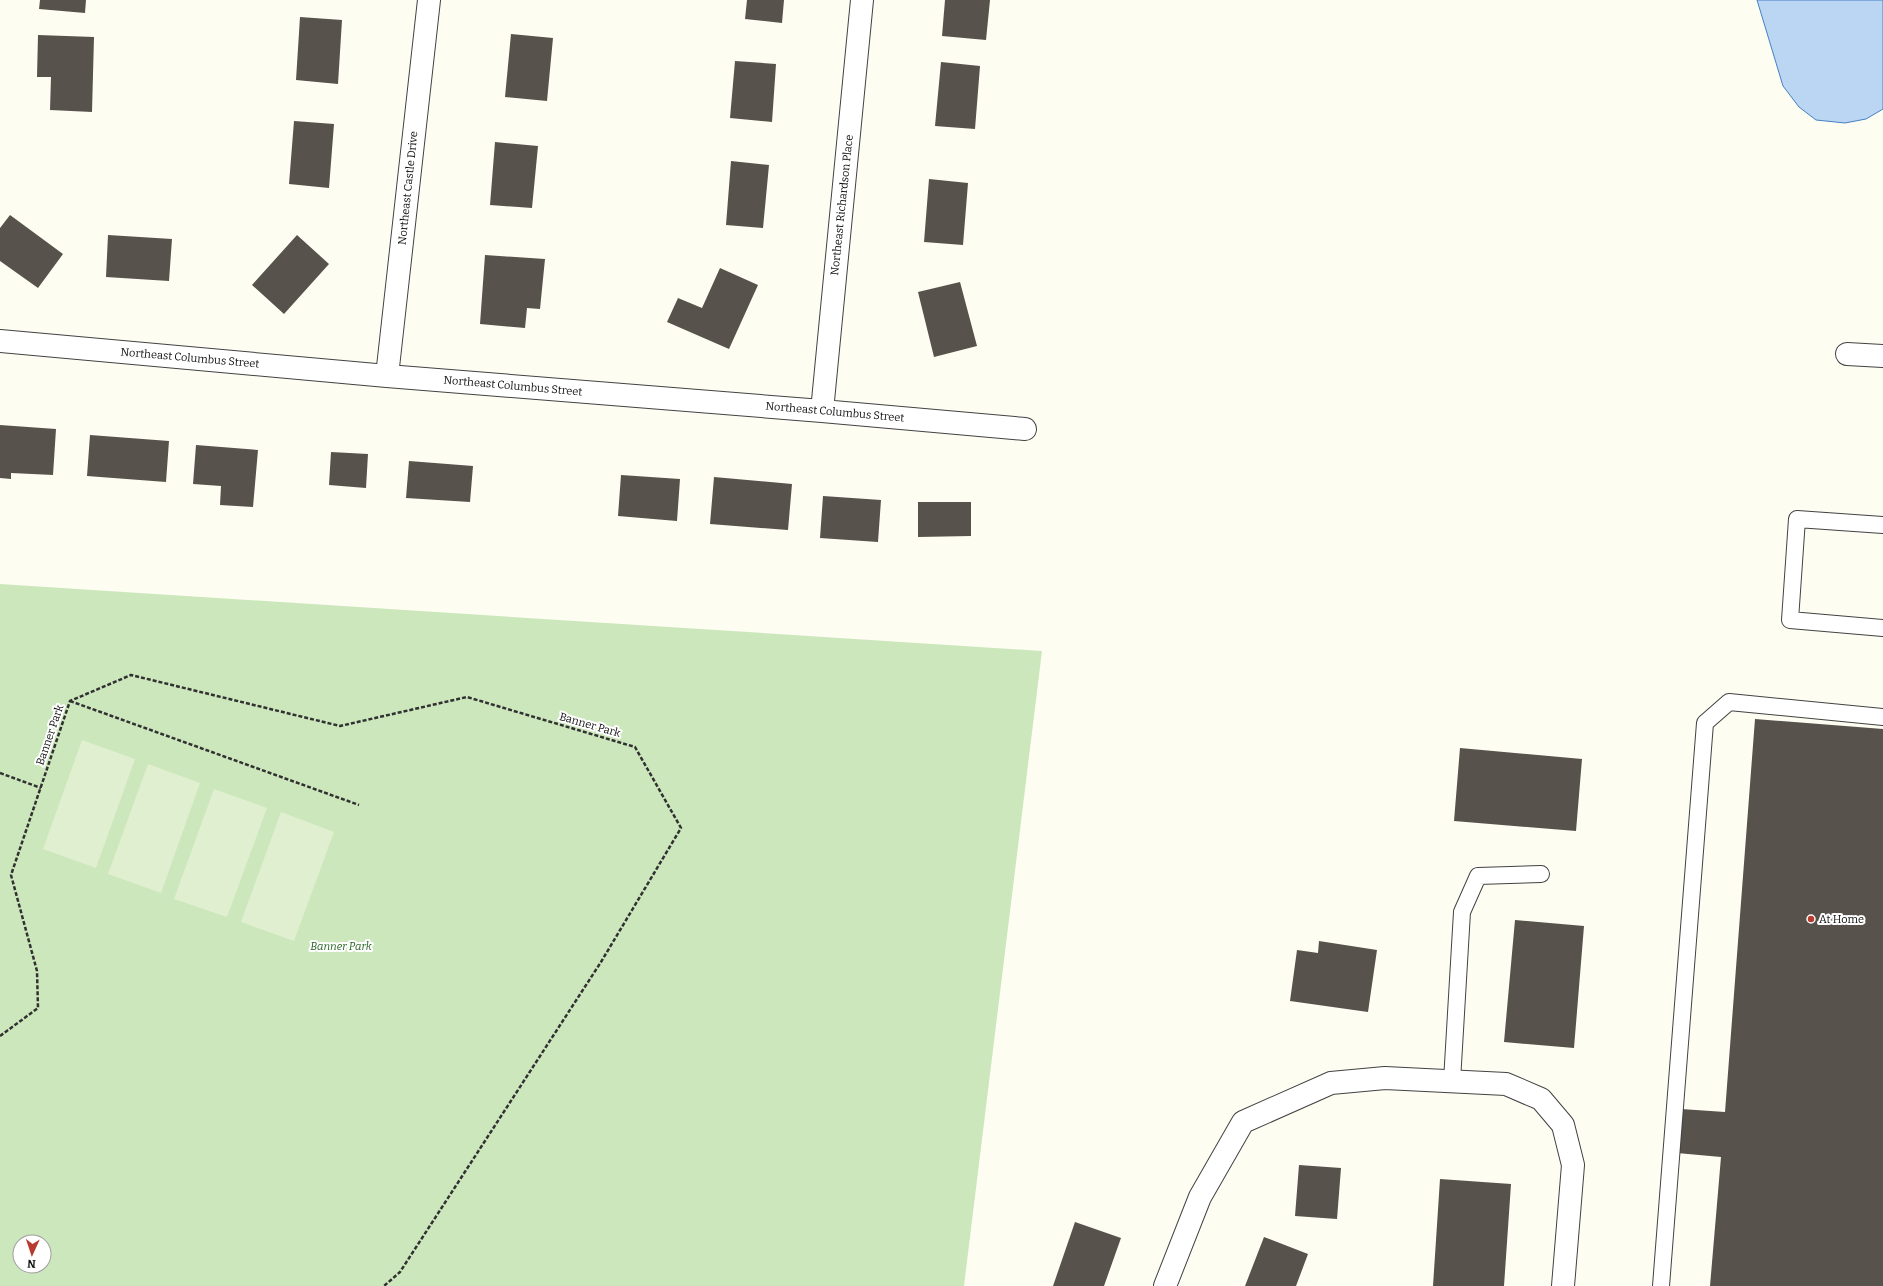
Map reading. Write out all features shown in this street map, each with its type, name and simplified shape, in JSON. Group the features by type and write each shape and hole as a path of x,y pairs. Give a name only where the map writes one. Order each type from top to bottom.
{"street":[{"name":"Northeast Castle Drive","path":"387,376 429,0"},
{"name":"Northeast Richardson Place","path":"822,411 862,0"},
{"name":"Northeast Columbus Street","path":"0,341 387,376 1025,429"},
{"path":"1847,354 1883,356"},
{"path":"1165,1286 1200,1197 1242,1122 1331,1083 1385,1078 1506,1084 1541,1099 1562,1125 1573,1165 1563,1286"}],"lane":[{"path":"1883,525 1797,519 1790,620 1883,628"},
{"path":"1661,1286 1705,723 1729,702 1883,717"},
{"path":"1452,1082 1462,912 1478,876 1541,874"}],"path":[{"name":"Banner Park","path":"0,1036 38,1008 37,971 11,875 70,701 131,675 340,726 467,697 635,747 681,828 601,962 400,1272 384,1286"},
{"path":"70,701 359,805"},
{"path":"0,773 41,788"}],"green space":[{"name":"Banner Park","path":"0,584 1042,651 964,1286 0,1286"},
{"path":"82,740 135,759 96,868 43,849"},
{"path":"148,764 200,783 161,893 108,874"},
{"path":"214,789 267,808 227,917 174,899"},
{"path":"281,812 334,832 294,941 241,922"}],"water":[{"path":"1757,0 1883,0 1883,109 1866,119 1845,123 1816,120 1799,107 1783,86"}],"building":[{"path":"40,0 86,0 85,13 39,9"},
{"path":"747,0 784,0 782,23 745,19"},
{"path":"945,0 990,0 986,40 942,36"},
{"path":"300,17 342,20 338,84 296,80"},
{"path":"511,34 553,38 547,101 505,97"},
{"path":"38,35 94,37 92,112 50,110 51,77 37,77"},
{"path":"735,61 776,64 772,122 730,118"},
{"path":"941,62 980,66 975,129 935,126"},
{"path":"294,121 334,124 329,188 289,184"},
{"path":"495,142 538,146 532,208 490,205"},
{"path":"731,161 769,165 763,228 726,225"},
{"path":"929,179 968,183 963,245 924,242"},
{"path":"10,215 63,254 38,288 0,261 0,228"},
{"path":"108,235 172,239 169,281 106,277"},
{"path":"297,235 329,264 284,314 252,285"},
{"path":"485,255 545,259 540,309 527,308 525,328 480,324"},
{"path":"720,268 758,285 729,349 667,322 678,298 702,308"},
{"path":"960,282 977,346 934,357 918,292"},
{"path":"0,425 56,429 53,475 11,473 11,479 0,478"},
{"path":"90,435 169,441 166,482 87,476"},
{"path":"196,445 258,450 253,507 220,505 221,486 193,484"},
{"path":"331,452 368,454 366,488 329,485"},
{"path":"409,461 473,466 470,502 406,498"},
{"path":"621,475 680,479 677,521 618,516"},
{"path":"714,477 792,484 788,530 710,524"},
{"path":"823,496 881,500 878,542 820,538"},
{"path":"918,502 971,502 971,536 918,537"},
{"name":"At Home","path":"1755,719 1883,729 1883,1286 1710,1286 1721,1157 1677,1153 1681,1109 1725,1112"},
{"path":"1460,748 1582,759 1576,831 1454,821"},
{"path":"1515,920 1584,926 1574,1048 1504,1042"},
{"path":"1319,941 1377,950 1368,1012 1290,1001 1297,950 1318,953"},
{"path":"1299,1165 1341,1168 1337,1219 1295,1216"},
{"path":"1440,1179 1511,1184 1504,1286 1433,1286"},
{"path":"1075,1222 1121,1238 1104,1286 1053,1286"},
{"path":"1264,1237 1308,1254 1296,1286 1245,1286"}],"place":[{"name":"At Home","path":"1811,919"}]}
